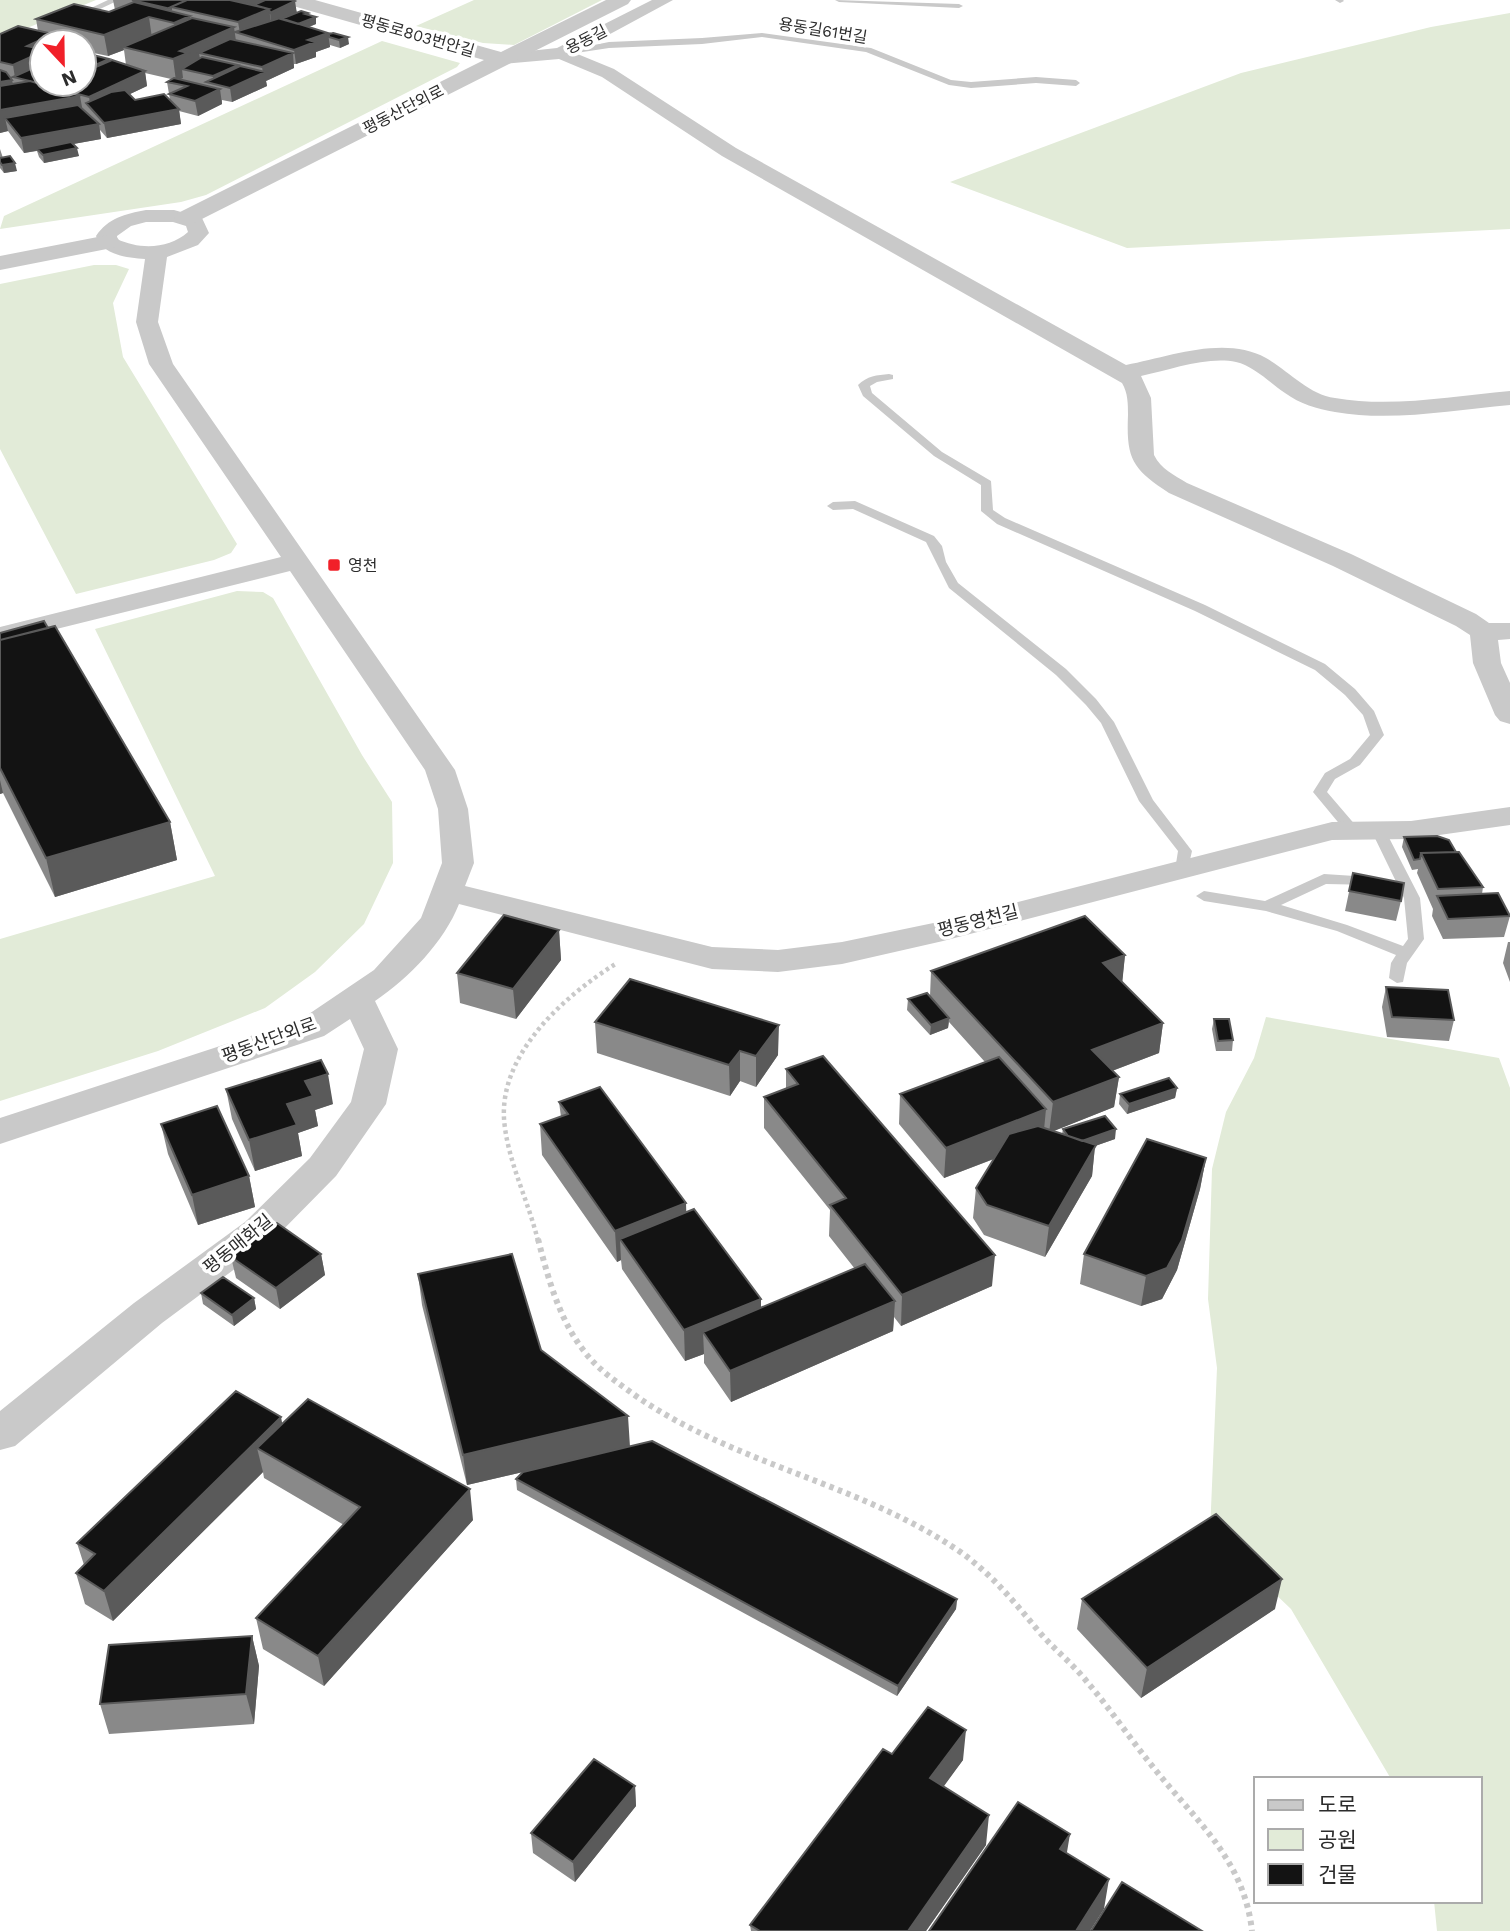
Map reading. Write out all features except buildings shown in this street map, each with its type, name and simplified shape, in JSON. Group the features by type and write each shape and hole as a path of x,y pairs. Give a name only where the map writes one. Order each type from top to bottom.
{"street":[{"name":"평동로803번안길","path":"293,0 502,59"},
{"name":"평동산단외로","path":"187,218 621,0"},
{"name":"용동길","path":"502,59 561,53 665,0"},
{"path":"561,53 608,73 729,152 782,183 1123,373 1136,384 1142,456 1156,474 1178,488 1497,632 1487,663 1510,715"},
{"path":"0,263 108,242 127,251 157,251 185,244 194,239 199,228 187,218 160,215 132,219 110,230 106,236 108,242"},
{"name":"평동산단외로","path":"0,1131 312,1028 387,978 436,921 458,863 453,809 440,770 162,364 148,322 157,251"},
{"path":"1123,373 1219,355 1239,355 1255,362 1302,396 1333,405 1377,407 1510,398"},
{"path":"0,635 297,561"},
{"name":"평동영천길","path":"447,891 674,946 712,958 778,961 842,953 943,931 1332,831 1411,830 1510,816"},
{"name":"평동매화길","path":"0,1434 148,1313 258,1232 323,1167 368,1104 381,1049 357,998"}],"lane":[{"path":"64,22 116,0"},
{"path":"839,0 959,6"},
{"name":"용동길61번길","path":"561,53 609,45 762,35 868,50 949,82 971,85 1036,80 1076,83"},
{"path":"889,377 874,379 864,385 867,394 920,441 987,484 988,511 1001,521 1248,630 1320,667 1350,692 1369,714 1377,735 1355,762 1331,776 1320,792 1365,830 1412,898 1416,939 1399,962 1397,978"},
{"path":"833,506 855,505 930,539 936,546 940,562 953,585 1061,672 1091,702 1107,722 1146,801 1185,851 1182,870"},
{"path":"1267,906 1324,879 1406,888"},
{"path":"1204,896 1267,906 1342,928 1405,953"}],"path":[{"path":"674,946 614,964 559,1007 541,1026 519,1060 506,1096 503,1113 506,1137 526,1193 562,1315 595,1366 665,1415 746,1455 841,1489 902,1518 992,1577 1076,1669 1216,1843 1242,1882 1252,1912 1252,1931"}],"green space":[{"path":"0,0 96,0 0,39"},
{"path":"474,0 602,0 514,45 483,43 416,26"},
{"path":"1510,13 1510,229 1127,248 950,182 1241,73 1431,27"},
{"path":"382,41 460,63 457,67 206,195 181,202 0,229 4,216"},
{"path":"94,265 116,265 129,269 113,303 123,357 237,544 231,553 214,560 76,594 0,449 0,284"},
{"path":"237,591 263,592 273,598 362,755 392,802 393,863 364,924 315,972 265,1008 158,1051 0,1101 0,939 215,876 95,629"},
{"path":"1266,1017 1499,1058 1510,1088 1510,1931 1437,1931 1434,1903 1482,1903 1482,1777 1390,1777 1291,1609 1210,1532 1217,1368 1208,1299 1212,1169 1226,1112 1254,1058"}],"place":[{"name":"영천","path":"334,565"}]}
